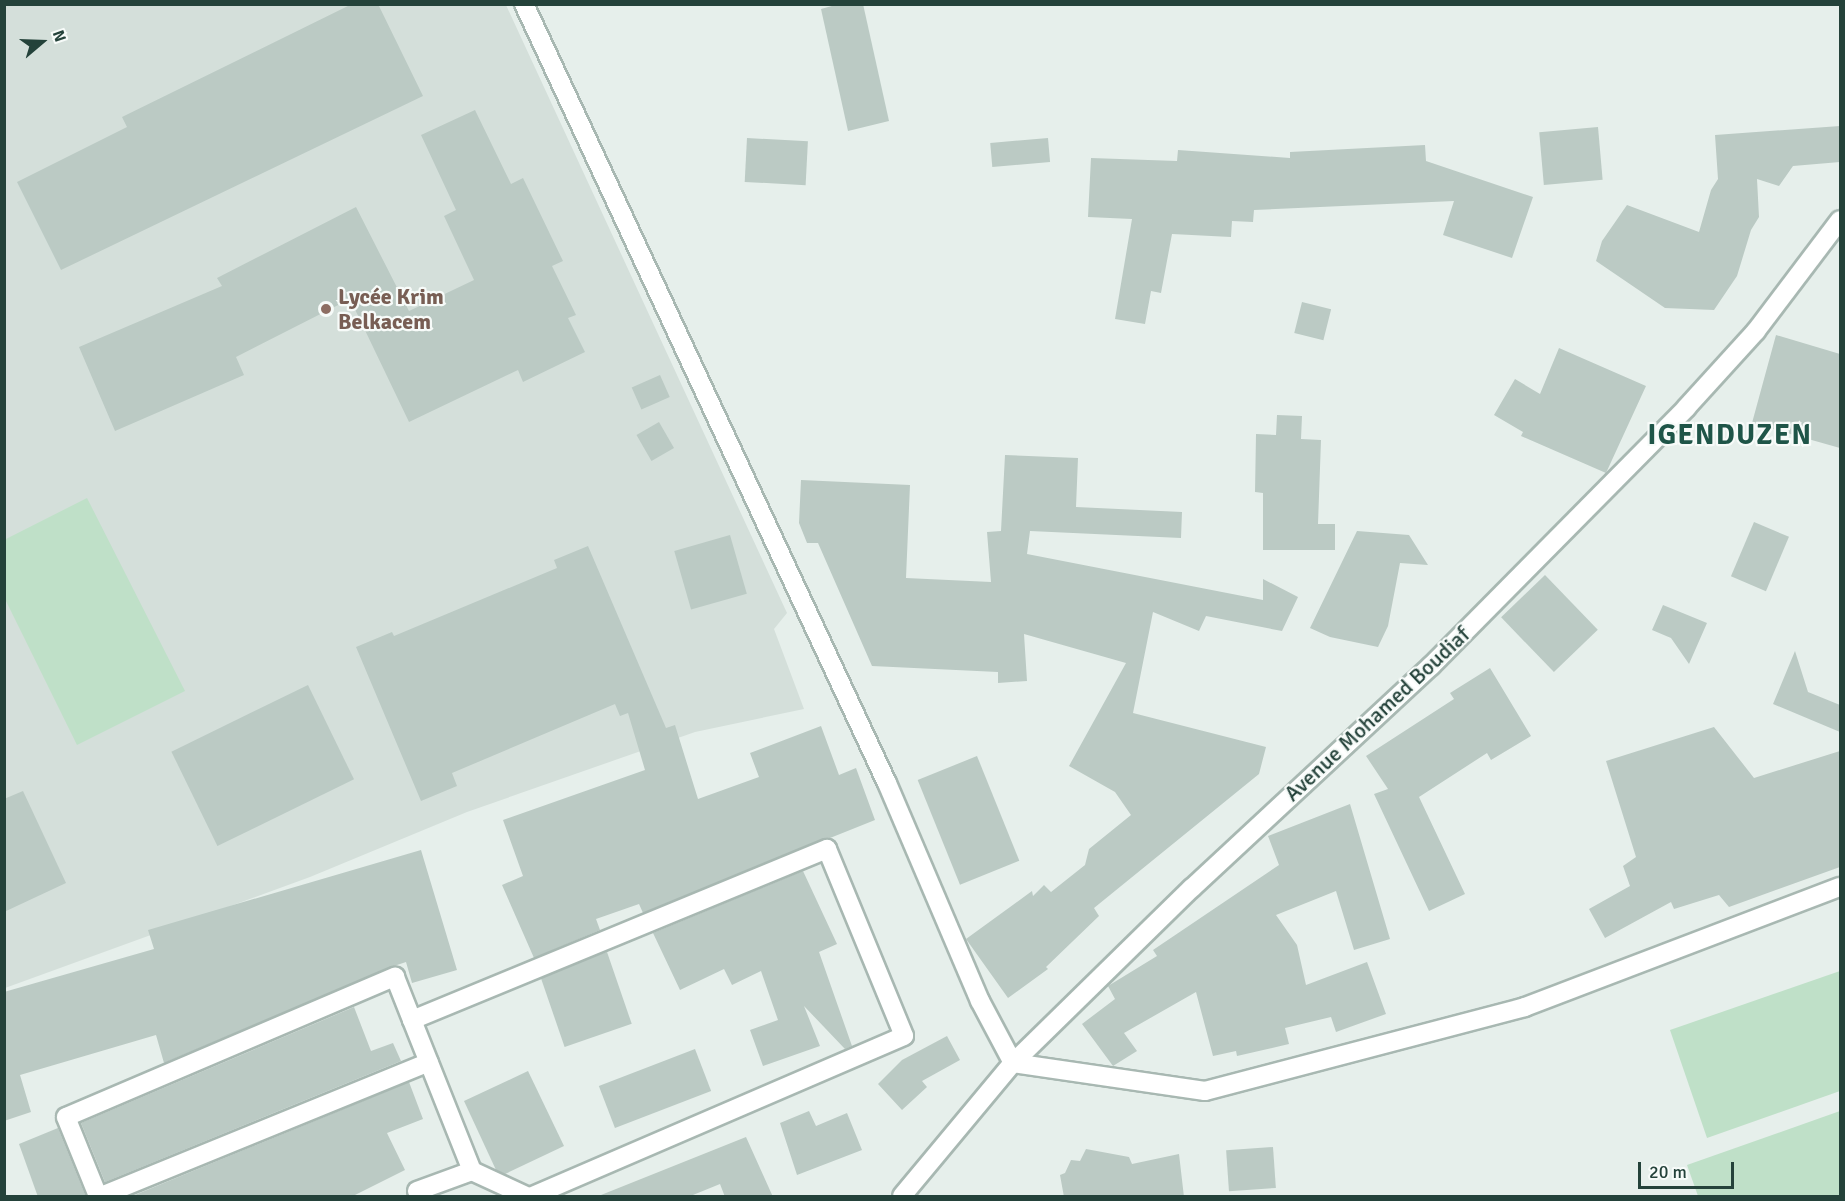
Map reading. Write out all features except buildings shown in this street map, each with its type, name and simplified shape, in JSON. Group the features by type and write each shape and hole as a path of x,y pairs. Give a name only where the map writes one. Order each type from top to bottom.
{"street":[{"path":"524,4 887,783 980,1001 1013,1063 1205,1091 1525,1007 1840,887"},
{"name":"Avenue Mohamed Boudiaf","path":"902,1197 1013,1063 1192,888 1431,666 1686,408 1756,331 1840,220"},
{"path":"412,1020 827,849 904,1036 532,1197"},
{"path":"429,1062 99,1197 66,1117 395,977 429,1062 472,1171 526,1197"},
{"path":"414,1195 472,1171"}],"shaded area":[{"name":"Lycée Krim Belkacem","path":"5,5 506,5 787,613 774,629 804,709 695,732 467,812 310,877 5,988"}],"green space":[{"path":"87,498 185,691 77,745 5,599 4,540"},
{"path":"1840,971 1840,1091 1707,1138 1670,1030"},
{"path":"1840,1111 1840,1196 1698,1196 1687,1165"}],"place":[{"name":"Lycée Krim Belkacem","path":"326,309"}],"district":[{"name":"IGENDUZEN","path":"1730,435"}]}
